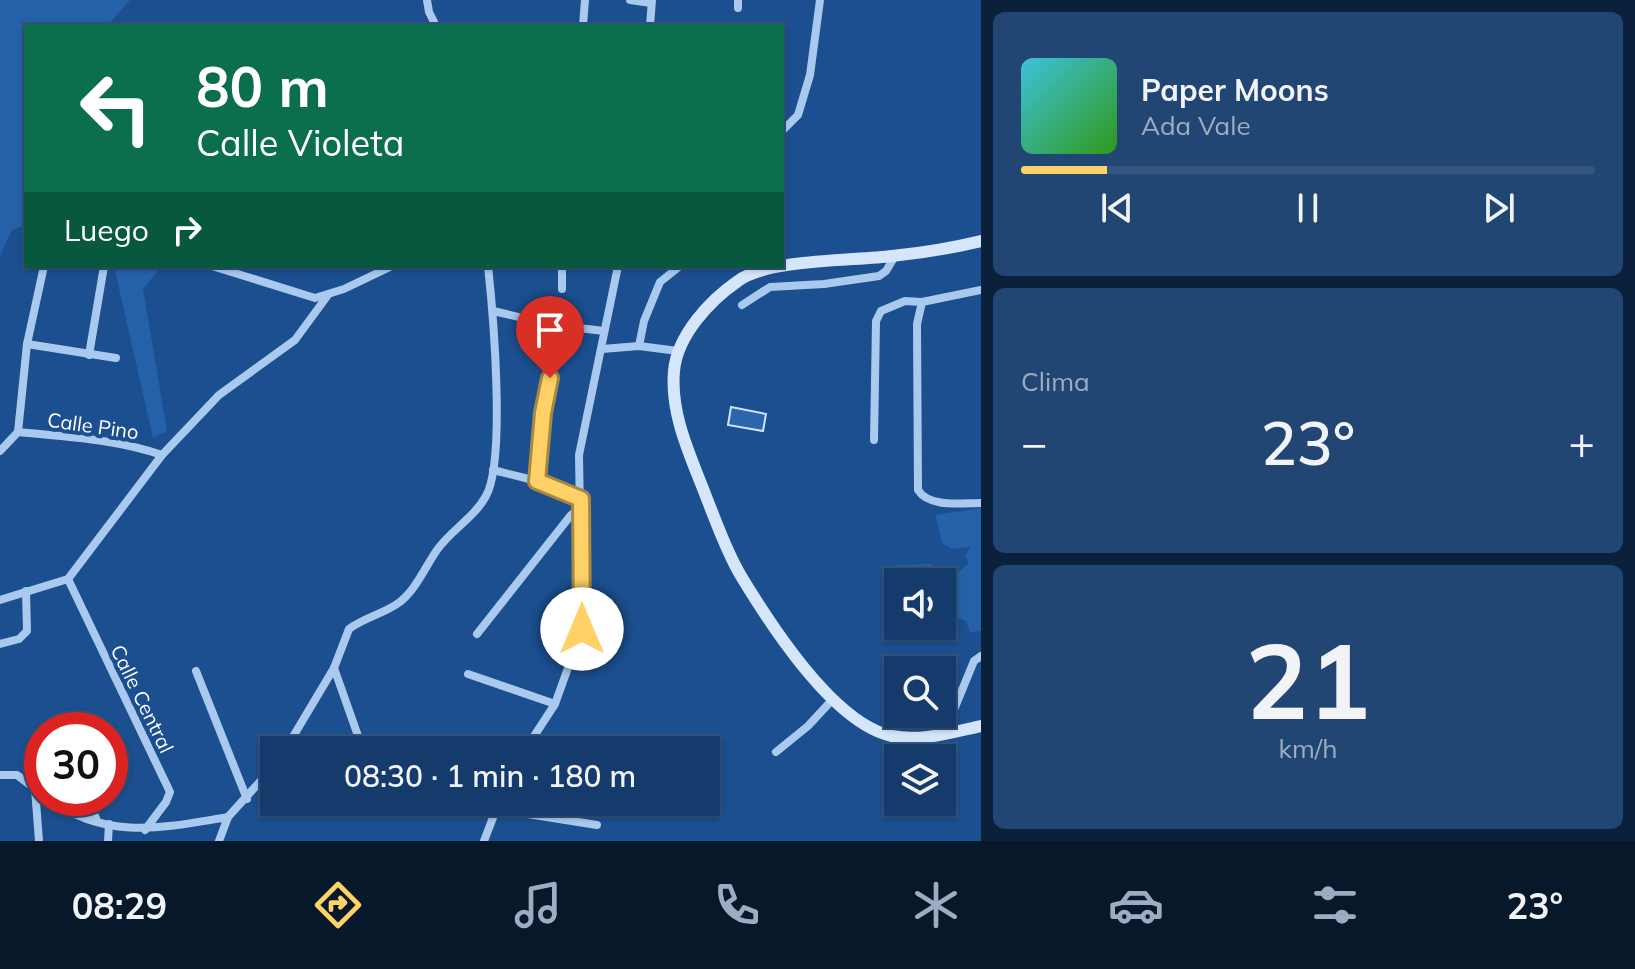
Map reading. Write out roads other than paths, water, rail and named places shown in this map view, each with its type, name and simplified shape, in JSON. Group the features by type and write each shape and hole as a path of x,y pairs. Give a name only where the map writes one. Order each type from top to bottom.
{"main road":[{"path":"784,267 895,256 981,241"},
{"path":"775,268 739,279 687,329 674,371 675,404 686,444 728,548 740,574 786,643 833,699 859,720 890,736 944,734 981,726"}],"street":[{"path":"427,0 435,24"},
{"path":"583,24 585,0"},
{"path":"630,0 652,2 650,24"},
{"path":"784,129 798,115 810,75 820,0"},
{"path":"742,305 770,287 824,284 879,276 895,256"},
{"path":"0,451 18,432 27,344 44,268"},
{"path":"89,355 104,268"},
{"path":"218,268 315,298 388,268"},
{"path":"293,736 334,668 349,629 399,603 415,585 439,547 475,511 487,494 496,451 493,311 488,268"},
{"path":"562,268 562,289"},
{"path":"534,736 555,704 582,629 579,455 618,268"},
{"path":"639,346 644,321 660,282 678,268"},
{"path":"874,440 876,321 881,311 905,301 922,302 981,290"},
{"path":"0,600 68,579 162,455 219,395 295,340 328,295"},
{"path":"922,302 917,324 918,490 931,501 981,503"},
{"path":"493,311 553,325 604,331"},
{"path":"537,481 543,413 550,378 553,325"},
{"path":"27,344 116,358"},
{"path":"602,349 639,346 678,351"},
{"name":"Calle Pino","path":"18,432 100,439 162,455"},
{"path":"493,470 537,481 581,503"},
{"path":"477,634 581,503"},
{"name":"Calle Central","path":"68,579 170,792 145,830"},
{"path":"0,644 19,639 27,631 26,591"},
{"path":"944,734 974,661 981,656"},
{"path":"334,668 358,736"},
{"path":"196,671 247,799"},
{"path":"468,674 555,704"},
{"path":"776,752 808,726 833,699"},
{"path":"0,775 17,775 24,780"},
{"path":"219,841 228,817 260,783"},
{"path":"39,816 39,841"},
{"path":"84,816 145,830 228,817"},
{"path":"95,816 97,821"},
{"path":"484,841 491,816"},
{"path":"553,816 597,825"},
{"path":"108,841 109,824"}]}
